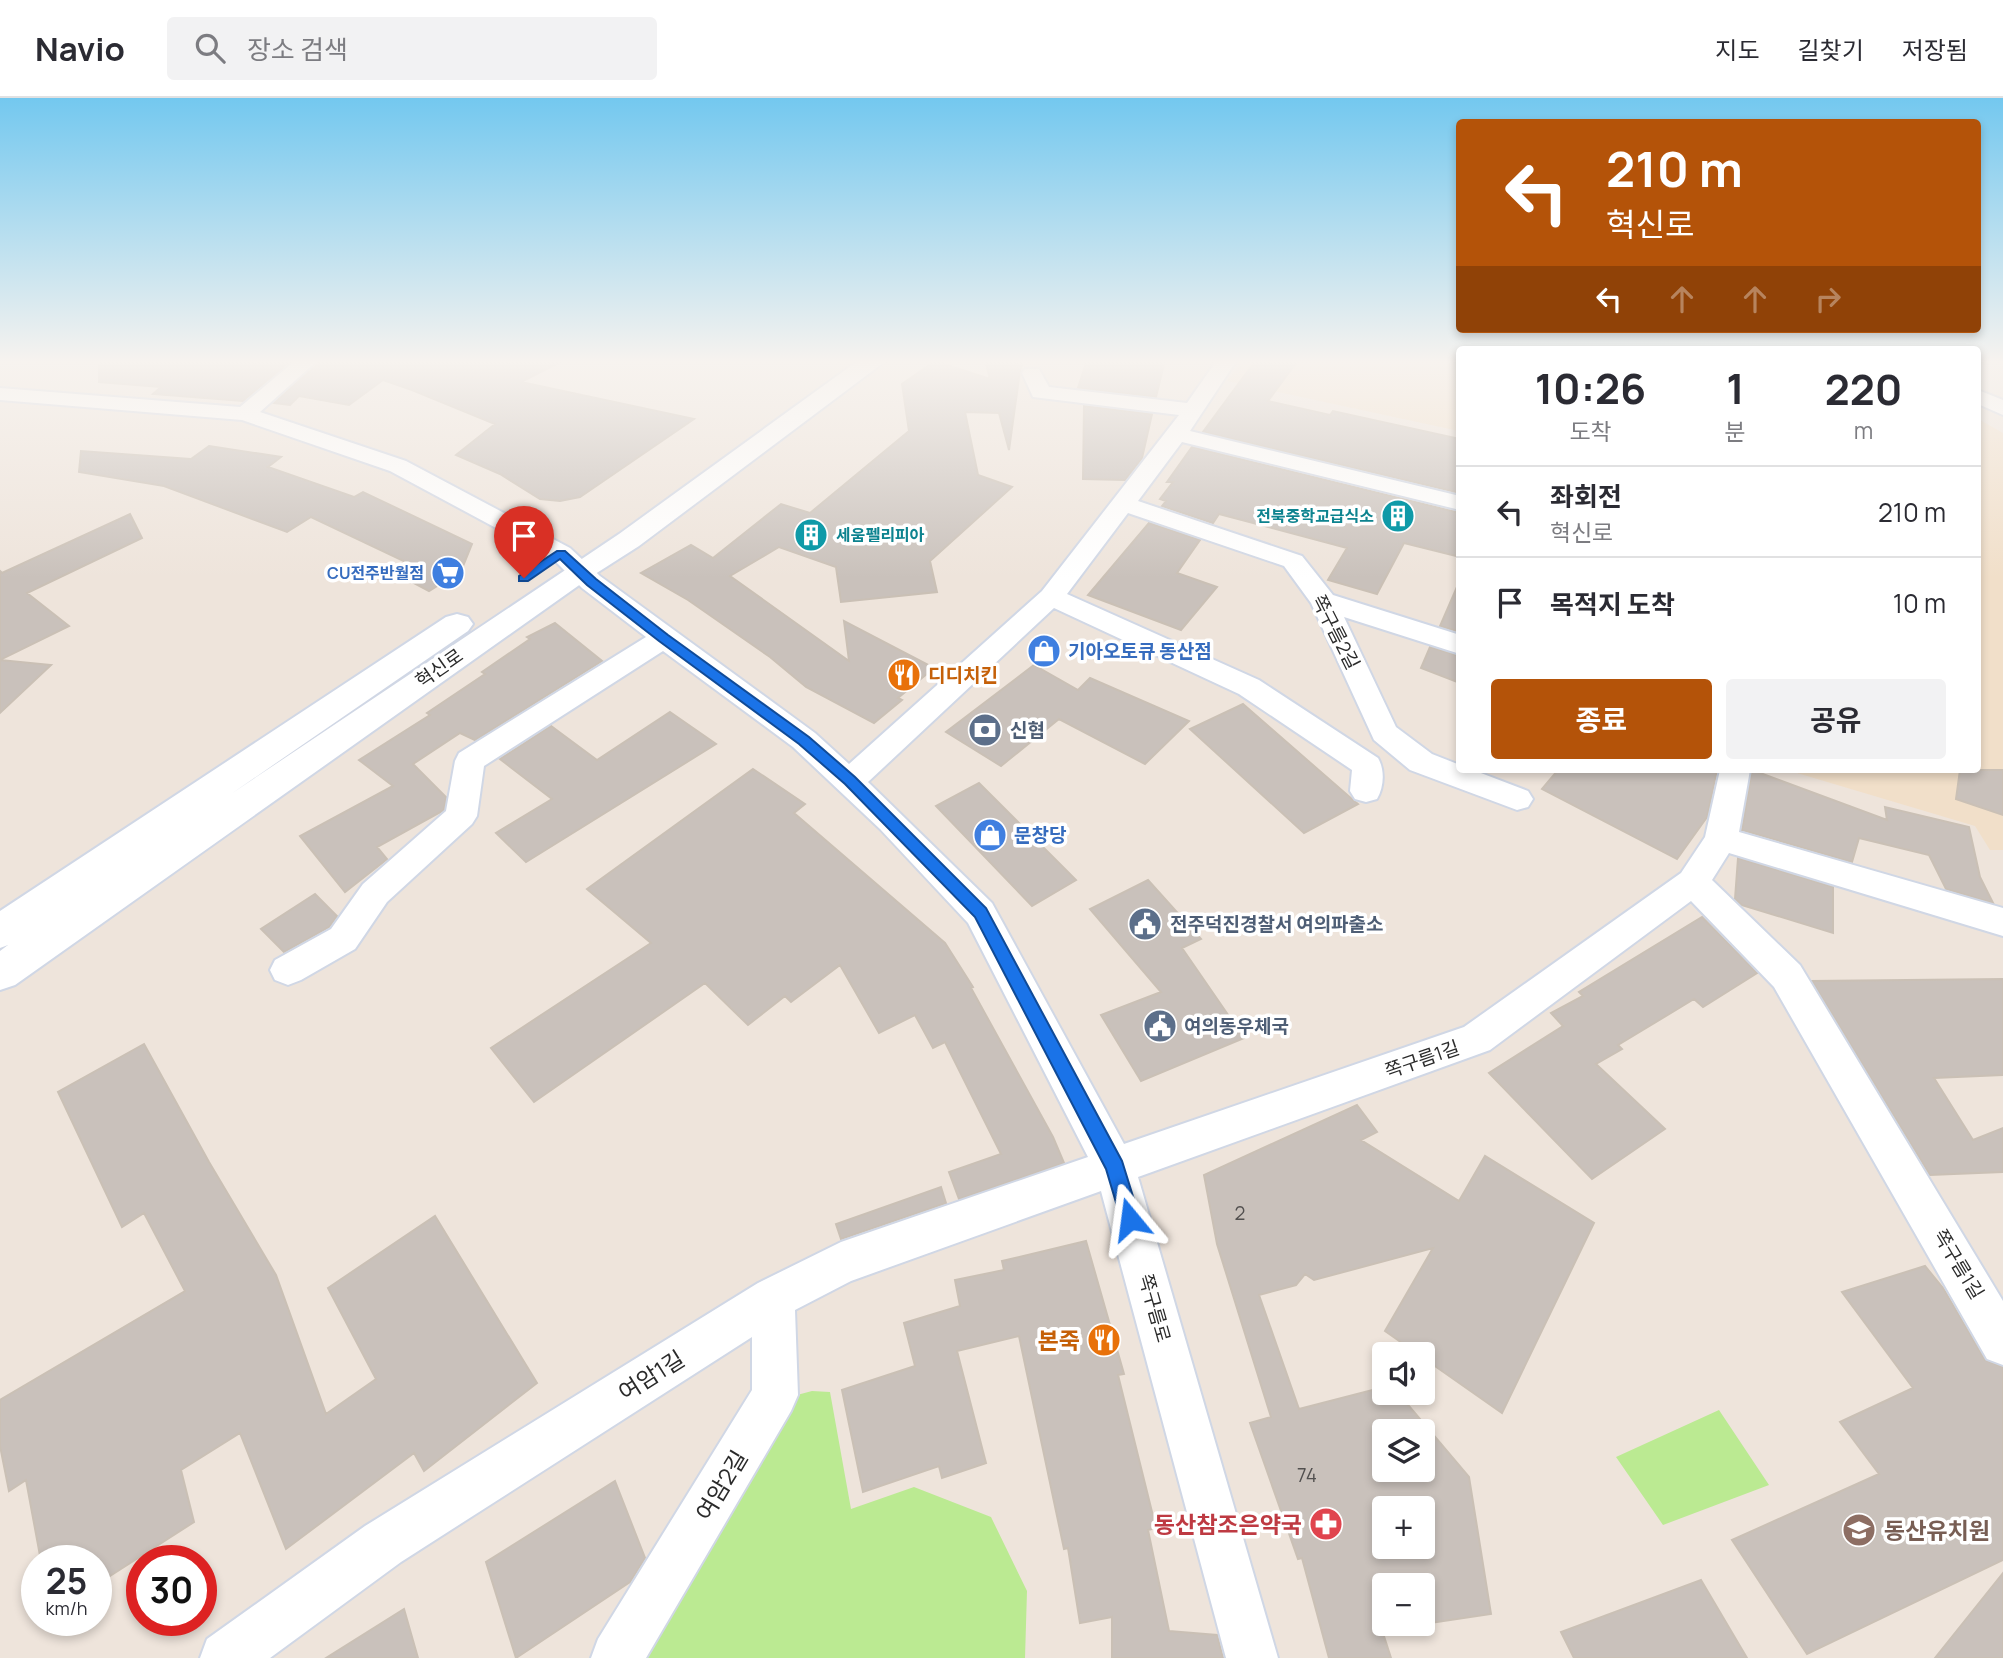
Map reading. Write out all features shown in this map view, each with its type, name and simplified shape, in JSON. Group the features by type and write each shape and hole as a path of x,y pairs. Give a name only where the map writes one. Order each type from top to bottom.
{"street":[{"name":"쪽구름로","path":"300,433 398,466 571,561 591,582 804,740 850,781 980,913 1115,1167 1252,1658"},
{"name":"혁신로","path":"0,973 571,561 603,532 741,433"},
{"name":"혁신로","path":"0,932 571,561 629,540 776,433"},
{"path":"850,781 1051,597 1177,434 1456,502"},
{"name":"쪽구름2길","path":"1125,504 1293,561 1324,601 1384,733 1421,762 1517,799"},
{"path":"1051,597 1250,687 1367,766 1366,791"},
{"path":"1324,601 1456,644"},
{"path":"288,970 343,939 375,893 461,816 470,761 664,638"},
{"path":"1734,773 1721,839 2003,922"},
{"name":"쪽구름1길","path":"1115,1167 1477,1039 1693,882 1721,839"},
{"name":"쪽구름1길","path":"1693,882 1787,976 2003,1343"},
{"name":"여암1길","path":"226,1658 383,1544 773,1298 841,1262 1115,1167"},
{"name":"여암2길","path":"617,1658 775,1395 773,1298"}],"shaded area":[{"path":"1981,433 2003,433 2003,850 1990,850 1975,826 1797,773 1981,773"}],"green space":[{"path":"812,1391 830,1392 851,1509 914,1487 991,1517 1027,1591 1025,1658 630,1658 782,1399"},
{"path":"1719,1410 1769,1485 1663,1525 1616,1457"}],"building":[{"path":"484,433 674,433 580,497 560,501 540,499 500,474 456,455"},
{"path":"907,433 969,433 978,475 1012,487 930,561 937,592 841,602 836,567 779,547 730,576 849,661 844,621 934,668 898,698 902,700 874,723 806,687 770,657 688,600 641,573 691,545 713,558 781,504 810,513"},
{"path":"1004,433 1011,433 1009,450"},
{"path":"1084,433 1148,433 1142,458 1125,480 1083,479"},
{"path":"1206,433 1432,433 1456,438 1456,492"},
{"path":"209,446 281,457 268,467 354,497 363,492 472,544 461,571 429,591 393,572 408,563 311,517 287,532 164,486 79,472 81,451 191,459"},
{"path":"1192,447 1456,512 1456,556 1404,543 1377,594 1328,580 1347,548 1219,514 1213,523 1162,506 1166,501 1160,499 1173,482 1167,482"},
{"path":"130,514 142,538 27,593 69,626 0,660 0,571 2,573"},
{"path":"1149,523 1200,540 1177,573 1217,587 1181,630 1088,595"},
{"path":"1456,589 1456,631 1440,626"},
{"path":"555,623 602,661 475,740 460,733 413,764 446,797 444,810 377,847 387,859 345,892 300,836 393,786 359,760 430,715 427,713 485,674 482,672 530,639 527,637"},
{"path":"1430,647 1456,655 1456,681 1421,668"},
{"path":"0,660 51,665 0,713"},
{"path":"1034,665 1078,690 1090,678 1189,721 1145,764 1059,719 1001,766 946,732"},
{"path":"1243,704 1358,804 1304,833 1190,729"},
{"path":"670,712 716,744 526,862 496,833 552,799 500,759 551,726 597,760"},
{"path":"753,769 805,804 794,813 945,943 973,987 971,988 1053,1137 1064,1163 959,1199 949,1172 1001,1154 945,1042 933,1048 915,1015 879,1033 840,965 791,1002 785,996 748,1025 705,983 534,1102 491,1048 651,943 587,889"},
{"path":"2003,770 2003,815 1956,799 1960,773"},
{"path":"1555,773 1716,773 1707,817 1677,859 1542,789"},
{"path":"1752,773 1760,773 1887,820 1885,807 1969,827 1980,877 1993,903 1946,889 1929,855 1859,838 1852,862 1742,830"},
{"path":"979,783 1076,880 1032,906 936,806"},
{"path":"1738,858 1833,887 1833,933 1742,905 1735,899"},
{"path":"1148,880 1201,939 1182,948 1244,1038 1141,1081 1101,1015 1161,992 1090,909"},
{"path":"315,894 337,916 329,927 284,952 261,929"},
{"path":"1702,917 1757,973 1703,1007 1694,999 1618,1045 1622,1049 1596,1064 1665,1129 1592,1179 1489,1073 1563,1026 1551,1013 1583,996 1579,992"},
{"path":"2003,979 2003,1075 1934,1078 1973,1140 2003,1128 2003,1172 1930,1175 1812,981"},
{"path":"144,1044 209,1162 276,1275 326,1414 376,1379 328,1288 435,1216 537,1383 424,1471 414,1453 286,1549 240,1433 181,1470 194,1522 158,1545 126,1545 126,1566 112,1575 112,1545 38,1545 26,1480 9,1491 0,1446 0,1400 185,1291 144,1213 122,1227 58,1092"},
{"path":"1357,1105 1377,1132 1361,1140 1459,1201 1485,1156 1594,1223 1502,1413 1435,1366 1435,1342 1401,1342 1385,1331 1433,1248 1314,1280 1305,1274 1296,1285 1259,1295 1299,1409 1372,1390 1372,1405 1408,1405 1420,1419 1372,1419 1372,1482 1435,1482 1435,1437 1469,1477 1491,1614 1435,1622 1435,1573 1372,1573 1372,1636 1384,1636 1391,1658 1329,1658 1302,1558 1298,1559 1250,1423 1271,1417 1217,1244 1204,1175"},
{"path":"941,1187 946,1203 841,1239 836,1224"},
{"path":"1086,1241 1124,1374 1118,1375 1156,1528 1148,1530 1169,1631 1217,1635 1223,1658 1112,1658 1112,1617 1080,1623 1068,1548 1064,1549 1019,1336 957,1351 986,1463 942,1478 939,1466 863,1492 842,1390 915,1366 904,1323 960,1306 955,1280 1004,1270 1002,1261"},
{"path":"1925,1266 1943,1288 1985,1360 2003,1367 2003,1560 1807,1654 1732,1540 1879,1474 1840,1422 1913,1388 1842,1292"},
{"path":"615,1481 645,1558 630,1582 516,1658 486,1562"},
{"path":"2003,1573 2003,1658 1935,1658"},
{"path":"1701,1580 1747,1658 1574,1658 1561,1632"},
{"path":"404,1609 418,1658 326,1658"}],"place":[{"name":"전북중학교급식소","path":"1398,516"},
{"name":"세움펠리피아","path":"811,535"},
{"name":"CU전주반월점","path":"448,573"},
{"name":"기아오토큐 동산점","path":"1044,651"},
{"name":"디디치킨","path":"904,675"},
{"name":"신협","path":"985,730"},
{"name":"문창당","path":"990,835"},
{"name":"전주덕진경찰서 여의파출소","path":"1145,924"},
{"name":"여의동우체국","path":"1160,1026"},
{"name":"본죽","path":"1104,1340"},
{"name":"동산참조은약국","path":"1326,1524"},
{"name":"동산유치원","path":"1859,1530"}],"route":[{"path":"524,578 561,553 591,582 804,740 850,781 980,913 1115,1167 1130,1219"}]}
